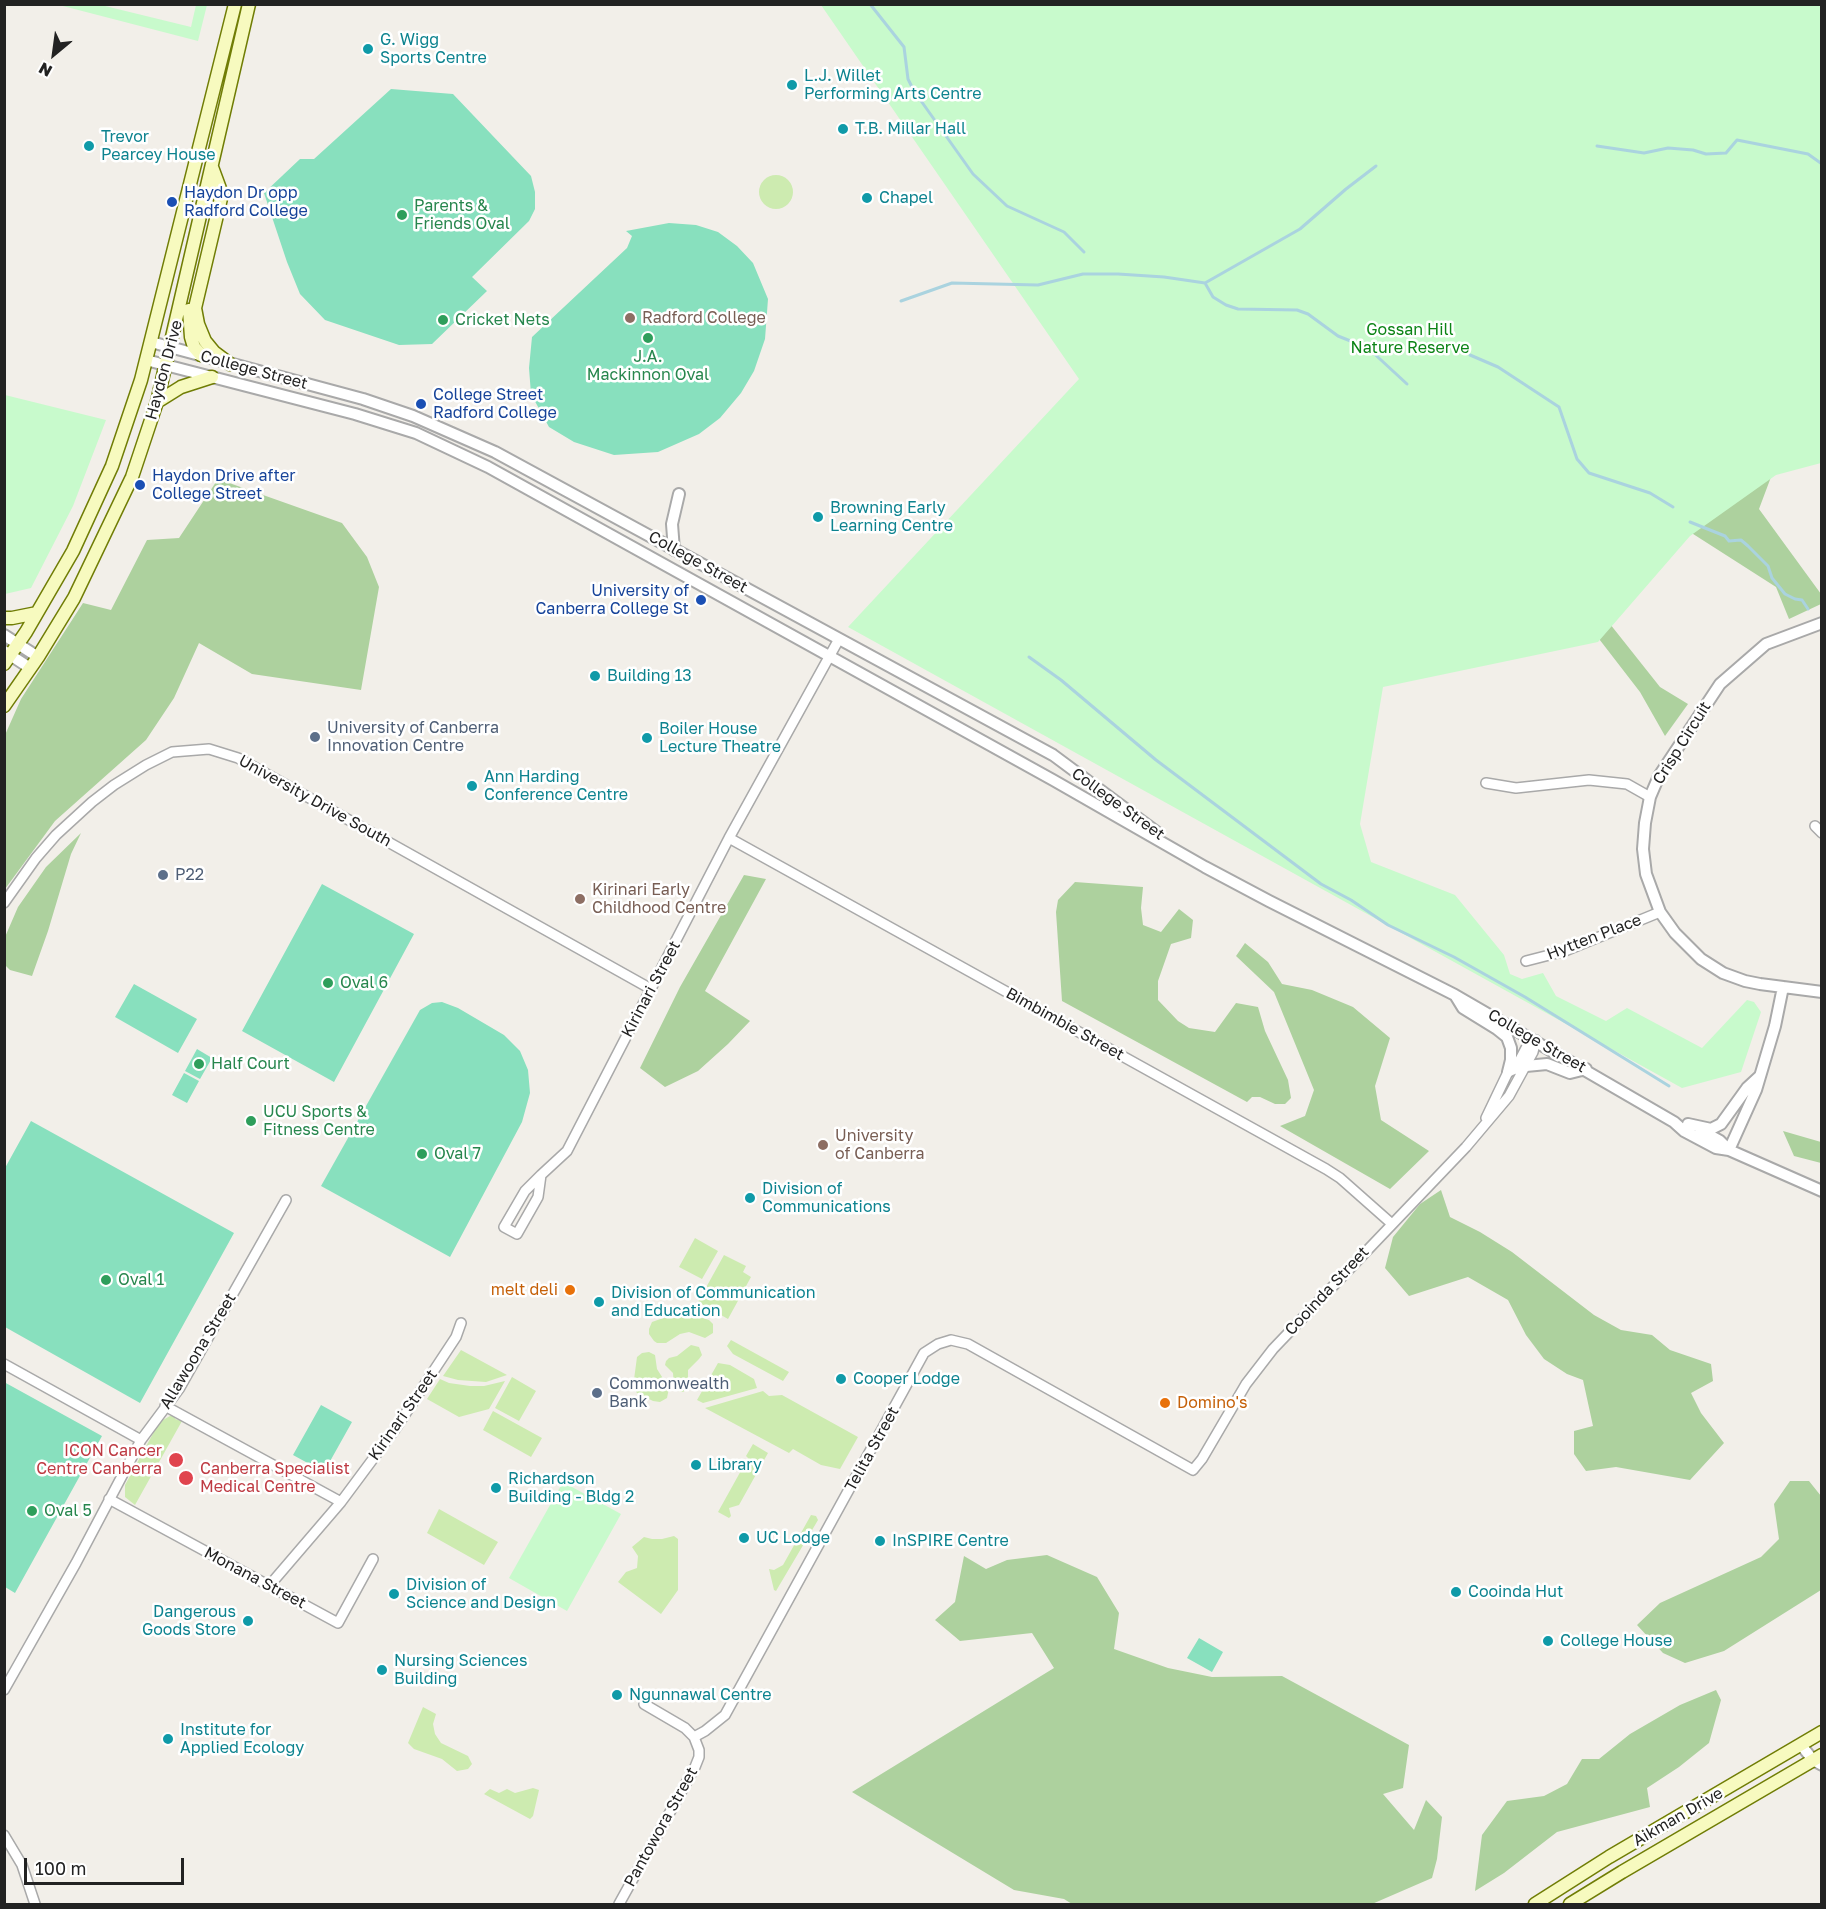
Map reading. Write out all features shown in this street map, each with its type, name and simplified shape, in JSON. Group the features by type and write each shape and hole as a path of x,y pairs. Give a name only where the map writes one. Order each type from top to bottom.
{"main road":[{"name":"Haydon Drive","path":"6,657 18,644 73,551 112,466 151,342 234,4"},
{"name":"Haydon Drive","path":"4,706 38,657 74,598 130,481 157,402 171,348 249,4"},
{"path":"212,166 222,194 195,308 205,341 214,352 230,364"},
{"path":"200,219 205,241 189,309 191,337 194,347 201,355"},
{"path":"157,402 181,387 212,377"},
{"path":"4,618 37,613"},
{"name":"Aikman Drive","path":"1535,1905 1609,1857 1821,1732"},
{"name":"Aikman Drive","path":"1570,1905 1632,1866 1819,1758"}],"street":[{"name":"College Street","path":"151,342 363,399 413,416 495,452 1053,755 1205,867"},
{"name":"College Street","path":"146,360 355,414 416,433 509,477 1205,867 1279,907 1455,995 1536,1040 1716,1149 1729,1150 1821,1191"},
{"path":"674,550 672,524 679,494"},
{"name":"Crisp Circuit","path":"1821,623 1766,644 1720,684 1665,767 1650,797 1645,823 1644,849 1646,874 1660,912 1675,933 1701,958 1723,973 1752,982 1821,992"},
{"path":"4,635 38,657"},
{"name":"Kirinari Street","path":"541,1175 538,1197 517,1234 504,1227 525,1191 541,1175 567,1150 729,838 839,639"},
{"path":"6,657 30,668"},
{"name":"University Drive South","path":"4,903 36,858 56,835 114,784 172,752 209,749 238,758 651,989"},
{"path":"1486,783 1516,788 1589,780 1627,784 1650,797"},
{"name":"Bimbimbie Street","path":"729,838 1326,1169 1340,1178 1392,1224"},
{"name":"Hytten Place","path":"1526,961 1564,951 1660,912"},
{"path":"1729,1150 1756,1090 1775,1026 1783,987"},
{"path":"1455,995 1463,1008 1507,1037 1511,1048 1508,1072"},
{"name":"Cooinda Street","path":"1481,1128 1508,1072 1515,1069 1526,1048 1536,1040"},
{"name":"Cooinda Street","path":"1193,1470 1202,1459 1246,1384 1273,1349 1466,1147 1509,1096 1533,1052 1536,1040"},
{"path":"1526,1066 1548,1064 1570,1073 1586,1069"},
{"path":"1688,1124 1711,1129 1721,1124 1747,1088 1760,1076"},
{"name":"College Street","path":"1674,1122 1688,1124 1720,1141 1729,1150"},
{"name":"Allawoona Street","path":"4,1690 141,1440 179,1389 286,1200"},
{"name":"Kirinari Street","path":"269,1586 341,1502 396,1428 456,1337 461,1323"},
{"name":"Telita Street","path":"693,1737 705,1731 724,1715 924,1353 938,1344 951,1340 968,1344 1193,1470"},
{"path":"4,1364 141,1440"},
{"path":"165,1406 341,1502"},
{"name":"Monana Street","path":"109,1499 338,1623 373,1559"},
{"path":"644,1704 685,1728 693,1737"},
{"name":"Pantowora Street","path":"619,1905 695,1767 699,1750 693,1737"},
{"path":"1801,1745 1819,1758"},
{"path":"4,1835 22,1865 35,1905"}],"green space":[{"path":"59,5 101,5 191,27 196,5 207,5 198,41"},
{"name":"Gossan Hill Nature Reserve","path":"821,5 1821,5 1821,463 1776,475 1690,536 1598,642 1383,687 1360,824 1371,862 1455,895 1504,955 1510,974 1522,979 1543,973 1556,996 1606,1021 1627,1008 1702,1048 1747,1000 1754,1002 1761,1012 1741,1072 1682,1088 848,627 1079,379"},
{"name":"Parents & Friends Oval","path":"391,89 453,94 531,176 535,192 535,209 529,221 472,277 487,291 432,344 399,345 325,320 300,294 264,193 300,159 314,159"},
{"path":"776,175 788,180 793,192 788,204 776,209 764,204 759,192 764,180"},
{"name":"J.A. Mackinnon Oval","path":"669,223 696,225 718,232 737,246 753,263 768,299 765,339 754,371 741,393 720,418 699,434 658,452 614,455 574,442 549,427 531,394 529,368 532,337 627,248 632,236 626,231"},
{"path":"5,395 106,420 73,506 31,588 5,594"},
{"path":"1771,477 1759,509 1821,594 1821,604 1789,619 1776,587 1690,532"},
{"path":"218,479 342,523 367,557 379,587 361,690 252,674 199,643 174,698 146,740 55,821 5,889 5,735 21,699 83,603 111,610 147,540 179,538"},
{"path":"1610,624 1660,687 1688,704 1665,736 1640,692 1596,635"},
{"path":"81,833 71,854 32,976 10,970 5,965 5,937 18,907 46,867"},
{"path":"744,875 766,879 705,991 750,1021 698,1071 665,1087 640,1068 680,987"},
{"path":"1075,882 1143,887 1141,908 1143,925 1161,932 1179,909 1193,920 1191,938 1171,944 1158,981 1158,1000 1178,1021 1189,1028 1215,1032 1236,1003 1258,1007 1265,1031 1288,1080 1291,1098 1285,1104 1275,1104 1260,1097 1252,1097 1247,1102 1062,1001 1056,912 1058,900"},
{"name":"Oval 6","path":"322,884 414,934 334,1082 242,1031"},
{"path":"1245,943 1268,962 1282,984 1312,990 1353,1007 1390,1038 1375,1086 1381,1120 1429,1151 1390,1189 1280,1126 1305,1116 1314,1090 1274,992 1236,956"},
{"path":"134,984 197,1019 178,1053 115,1017"},
{"name":"Oval 7","path":"442,1002 458,1008 504,1035 520,1051 528,1070 530,1093 522,1122 450,1257 321,1186 420,1010 432,1003"},
{"name":"Half Court","path":"197,1049 212,1058 200,1079 185,1071"},
{"name":"Half Court","path":"184,1073 199,1081 187,1103 172,1095"},
{"name":"Oval 1","path":"31,1121 234,1233 140,1403 5,1327 5,1168"},
{"path":"1783,1131 1821,1142 1821,1163 1794,1156"},
{"path":"1441,1190 1450,1217 1512,1252 1594,1315 1621,1330 1652,1335 1670,1350 1711,1364 1713,1381 1691,1393 1701,1413 1724,1443 1690,1480 1616,1467 1586,1471 1574,1454 1574,1431 1593,1426 1583,1380 1567,1374 1544,1359 1526,1335 1508,1300 1468,1277 1409,1296 1385,1268 1393,1237 1420,1204"},
{"path":"695,1238 718,1251 702,1279 679,1267"},
{"path":"724,1255 746,1266 743,1272 751,1277 728,1319 698,1302"},
{"path":"677,1310 709,1320 713,1324 713,1333 705,1338 689,1332 680,1334 666,1343 654,1341 649,1334 652,1322"},
{"path":"731,1340 789,1372 783,1381 733,1354 727,1346"},
{"path":"691,1345 699,1347 702,1355 688,1370 688,1388 683,1392 674,1386 673,1373 665,1365 669,1358 677,1356"},
{"path":"461,1350 507,1375 486,1382 458,1380 443,1376"},
{"path":"649,1352 655,1355 657,1369 669,1388 667,1398 660,1402 637,1393 633,1387 637,1357"},
{"path":"718,1363 730,1365 754,1379 757,1388 703,1403 697,1400"},
{"path":"512,1377 536,1391 519,1421 495,1408"},
{"path":"440,1379 449,1383 470,1386 484,1386 505,1381 489,1409 459,1417 427,1399"},
{"name":"Oval 5","path":"4,1382 102,1436 15,1593 5,1587"},
{"path":"763,1391 769,1396 782,1395 858,1437 840,1469 821,1465 793,1449 789,1453 705,1408"},
{"path":"321,1405 352,1422 324,1472 293,1455"},
{"path":"493,1411 542,1438 531,1457 483,1430"},
{"path":"170,1416 176,1416 175,1419 182,1421 135,1505 125,1497 125,1485 156,1428"},
{"path":"753,1444 768,1453 739,1505 729,1508 731,1516 729,1518 718,1512 748,1458 746,1456"},
{"path":"1790,1481 1809,1481 1821,1496 1821,1590 1724,1651 1685,1663 1663,1653 1637,1625 1660,1603 1761,1557 1779,1539 1774,1504"},
{"path":"563,1482 621,1514 567,1611 509,1578"},
{"path":"439,1509 498,1542 484,1565 427,1533"},
{"path":"811,1515 816,1516 818,1520 776,1591 769,1569 774,1570 783,1565"},
{"path":"674,1536 678,1539 678,1590 661,1614 618,1582 626,1572 637,1568 638,1556 632,1547 644,1537 662,1539"},
{"path":"1047,1555 1097,1577 1119,1613 1114,1649 1168,1668 1212,1677 1282,1676 1409,1745 1403,1788 1383,1794 1414,1830 1426,1800 1442,1817 1437,1859 1432,1878 1372,1904 1072,1904 1064,1899 1014,1890 852,1792 1054,1668 1032,1633 960,1641 935,1620 955,1602 964,1556 986,1569 1007,1560"},
{"path":"1199,1638 1223,1652 1212,1672 1187,1658"},
{"path":"1716,1690 1721,1700 1709,1743 1679,1767 1647,1788 1650,1807 1557,1832 1504,1873 1475,1891 1482,1835 1507,1801 1544,1796 1567,1784 1582,1759 1599,1759 1630,1734 1680,1705"},
{"path":"423,1707 436,1714 433,1724 435,1734 441,1743 468,1756 472,1764 468,1769 457,1771 442,1759 414,1749 408,1743"},
{"path":"533,1788 539,1790 533,1816 530,1819 484,1794 490,1789 499,1793 507,1789 515,1793"}],"waterway":[{"path":"870,4 904,47 908,79 914,91 973,174 1007,206 1064,232 1084,252"},
{"path":"1597,146 1644,153 1668,148 1693,150 1706,154 1726,153 1737,140 1808,154 1822,164"},
{"path":"901,301 952,283 1038,285 1083,274 1164,277 1205,283 1300,229 1376,166"},
{"path":"1205,283 1213,297 1238,309 1297,310 1308,314 1338,336 1368,348 1407,384"},
{"path":"1470,355 1498,367 1559,407 1577,459 1589,473 1650,493 1673,507"},
{"path":"1690,522 1725,536 1729,541 1741,540 1768,566 1772,578 1785,594 1802,600 1808,609"},
{"path":"1029,657 1061,680 1156,760 1321,884 1351,900 1388,925 1454,957 1525,997 1669,1086"}],"place":[{"name":"G. Wigg Sports Centre","path":"368,49"},
{"name":"L.J. Willet Performing Arts Centre","path":"792,85"},
{"name":"T.B. Millar Hall","path":"843,129"},
{"name":"Trevor Pearcey House","path":"89,146"},
{"name":"Chapel","path":"867,198"},
{"name":"Haydon Dr opp Radford College","path":"172,202"},
{"name":"Parents & Friends Oval","path":"402,215"},
{"name":"Radford College","path":"630,318"},
{"name":"Cricket Nets","path":"443,320"},
{"name":"J.A. Mackinnon Oval","path":"648,338"},
{"name":"College Street Radford College","path":"421,404"},
{"name":"Haydon Drive after College Street","path":"140,485"},
{"name":"Browning Early Learning Centre","path":"818,517"},
{"name":"University of Canberra College St","path":"701,600"},
{"name":"Building 13","path":"595,676"},
{"name":"University of Canberra Innovation Centre","path":"315,737"},
{"name":"Boiler House Lecture Theatre","path":"647,738"},
{"name":"Ann Harding Conference Centre","path":"472,786"},
{"name":"P22","path":"163,875"},
{"name":"Kirinari Early Childhood Centre","path":"580,899"},
{"name":"Oval 6","path":"328,983"},
{"name":"Half Court","path":"199,1064"},
{"name":"UCU Sports & Fitness Centre","path":"251,1121"},
{"name":"University of Canberra","path":"823,1145"},
{"name":"Oval 7","path":"422,1154"},
{"name":"Division of Communications","path":"750,1198"},
{"name":"Oval 1","path":"106,1280"},
{"name":"melt deli","path":"570,1290"},
{"name":"Division of Communication and Education","path":"599,1302"},
{"name":"Cooper Lodge","path":"841,1379"},
{"name":"Commonwealth Bank","path":"597,1393"},
{"name":"Domino's","path":"1165,1403"},
{"name":"ICON Cancer Centre Canberra","path":"176,1460"},
{"name":"Library","path":"696,1465"},
{"name":"Canberra Specialist Medical Centre","path":"186,1478"},
{"name":"Richardson Building - Bldg 2","path":"496,1488"},
{"name":"Oval 5","path":"32,1511"},
{"name":"UC Lodge","path":"744,1538"},
{"name":"InSPIRE Centre","path":"880,1541"},
{"name":"Cooinda Hut","path":"1456,1592"},
{"name":"Division of Science and Design","path":"394,1594"},
{"name":"Dangerous Goods Store","path":"248,1621"},
{"name":"College House","path":"1548,1641"},
{"name":"Nursing Sciences Building","path":"382,1670"},
{"name":"Ngunnawal Centre","path":"617,1695"},
{"name":"Institute for Applied Ecology","path":"168,1739"}]}
